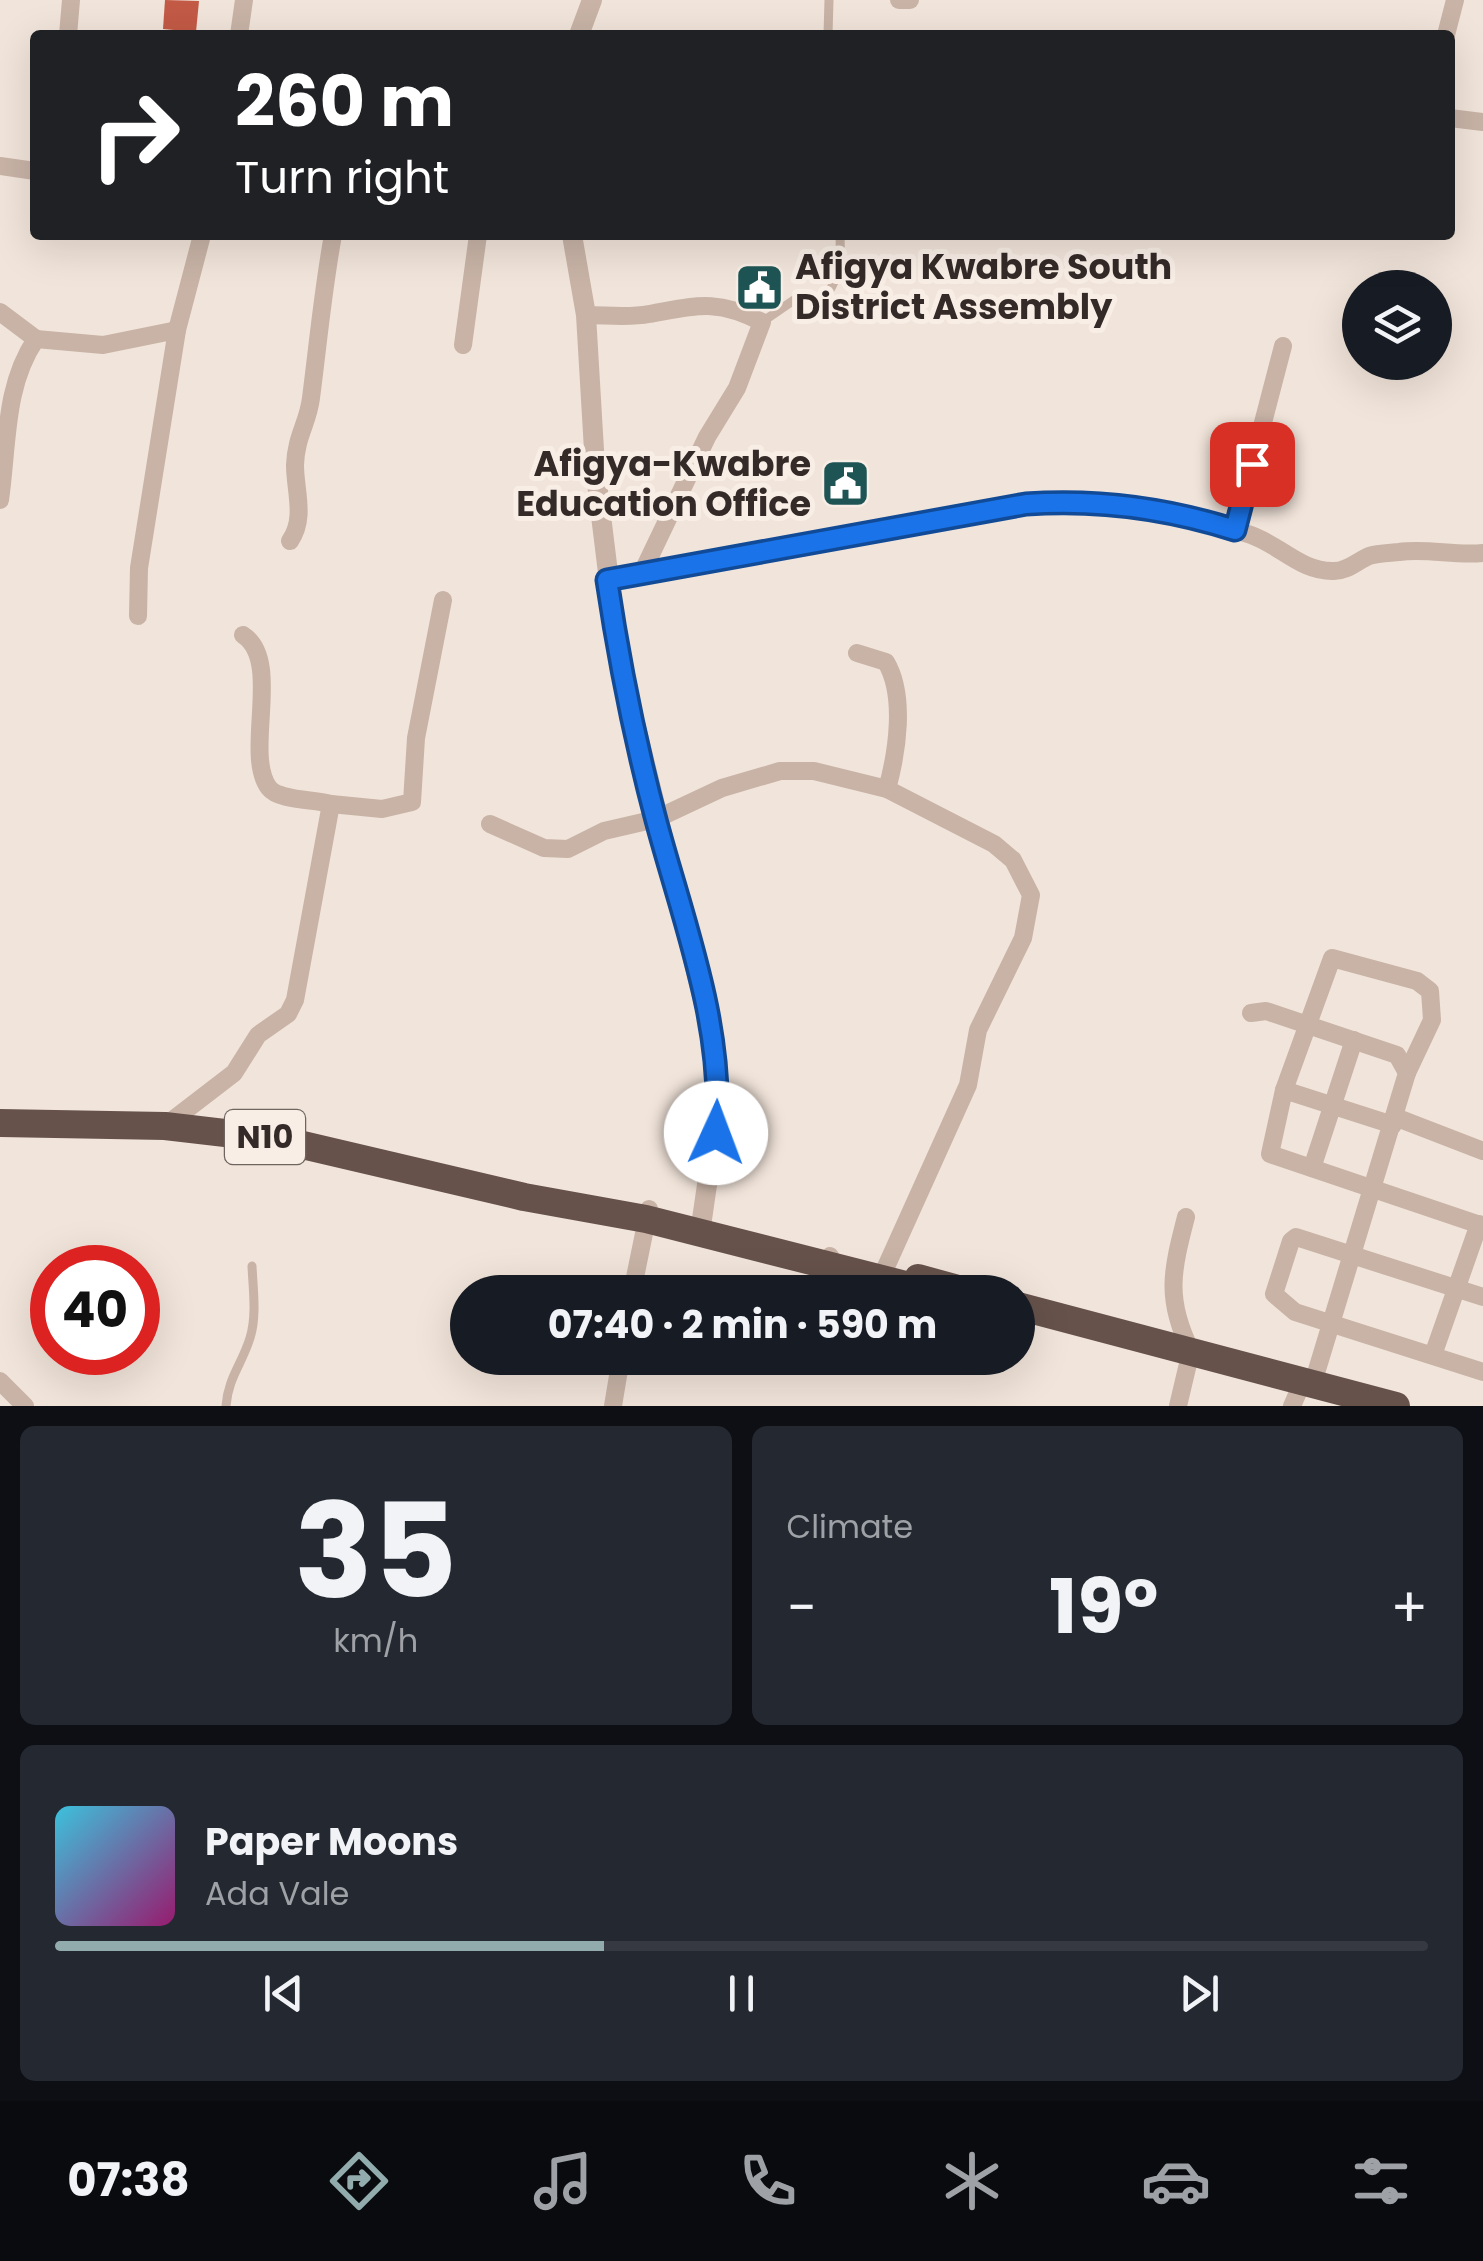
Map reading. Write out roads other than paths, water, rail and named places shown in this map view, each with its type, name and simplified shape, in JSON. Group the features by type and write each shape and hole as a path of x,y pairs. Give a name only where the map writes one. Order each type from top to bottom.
{"highway":[{"name":"N10","path":"0,1123 165,1126 277,1139 524,1197 608,1201 701,1227 827,1271 885,1269 907,1275"},
{"path":"1035,1311 1190,1355 1301,1393 1374,1404"},
{"path":"1035,1319 1190,1355"}],"street":[{"path":"68,30 71,0"},
{"path":"240,30 244,0"},
{"path":"581,30 592,0"},
{"path":"900,0 910,0"},
{"path":"1447,30 1456,0"},
{"path":"1455,119 1483,122"},
{"path":"0,166 30,170"},
{"path":"138,616 139,568 177,330 201,240"},
{"path":"290,541 299,510 296,448 312,400 312,361 332,240"},
{"path":"464,344 477,240"},
{"path":"573,240 586,315 607,580 618,654 709,1021 717,1069 714,1157 701,1227"},
{"path":"586,315 647,314 683,304 737,309 762,322 737,388 707,437 642,573"},
{"path":"0,312 36,338 103,346 177,330"},
{"path":"0,500 12,391 20,363 36,338"},
{"path":"1235,530 1283,346"},
{"path":"607,580 860,538 1026,504 1079,500 1134,505 1235,530 1310,567 1335,572 1370,556 1406,551 1483,554"},
{"path":"243,634 254,646 260,665 263,770 268,788 330,804 382,810 412,802 416,738 444,600"},
{"path":"857,653 886,662 896,689 893,767 887,789"},
{"path":"490,824 544,848 568,849 604,831 656,819 708,793 780,771 844,776 887,789 1005,852 1020,868 1031,894 1022,938 978,1030 968,1085 885,1269"},
{"path":"165,1126 234,1073 258,1034 288,1014 295,1000 330,804"},
{"path":"1301,1393 1332,1322 1352,1253 1373,1188 1394,1121 1407,1073 1432,1020 1430,991 1416,981 1332,958 1284,1090 1270,1154 1373,1188 1481,1225 1433,1355"},
{"path":"1251,1013 1266,1011 1397,1055 1407,1073"},
{"path":"1312,1168 1354,1040"},
{"path":"1284,1090 1394,1121 1483,1152"},
{"path":"635,1275 648,1214"},
{"path":"1178,1406 1190,1355 1174,1318 1172,1290 1186,1217"},
{"path":"1483,1297 1296,1236 1274,1285 1274,1294 1282,1306 1483,1372"},
{"path":"613,1406 618,1375"},
{"path":"0,1381 25,1406"}],"lane":[{"path":"828,30 829,0"},
{"path":"762,322 794,300 820,301 832,291 841,260 840,240"},
{"path":"226,1406 228,1379 249,1342 254,1324 252,1266"}],"place":[{"name":"Afigya Kwabre South District Assembly","path":"760,287"},
{"name":"Afigya-Kwabre Education Office","path":"846,484"}]}
